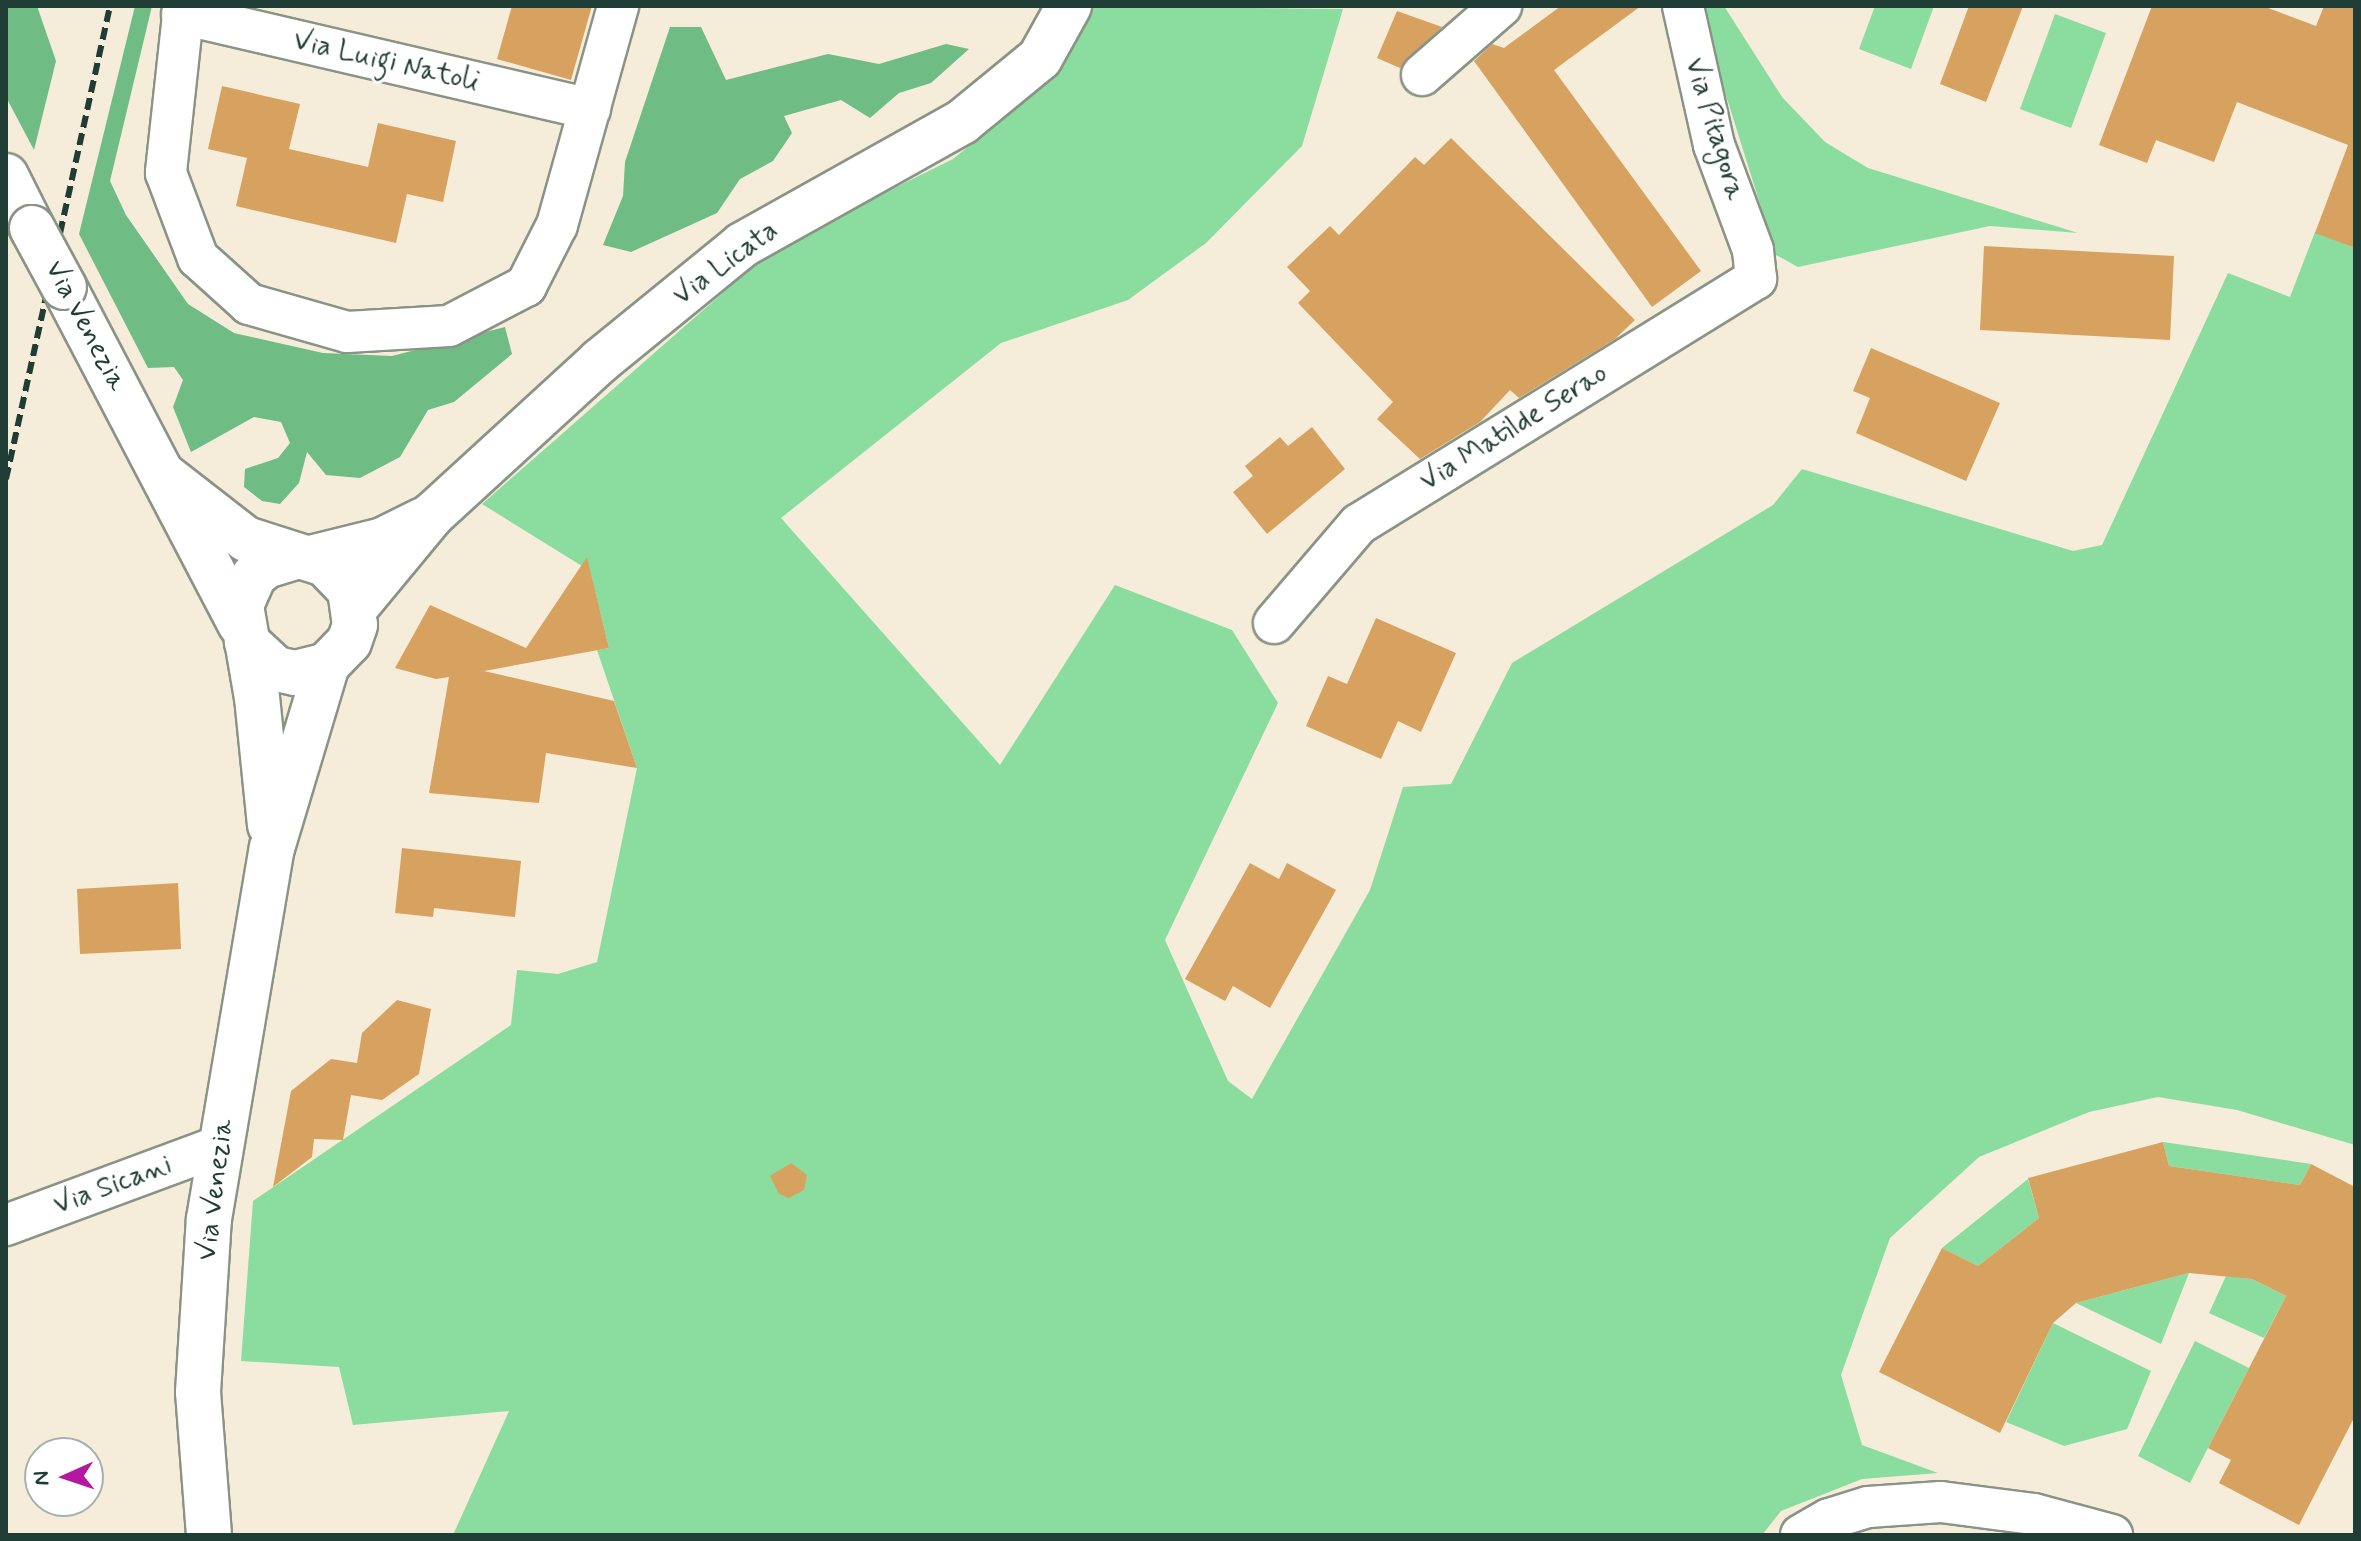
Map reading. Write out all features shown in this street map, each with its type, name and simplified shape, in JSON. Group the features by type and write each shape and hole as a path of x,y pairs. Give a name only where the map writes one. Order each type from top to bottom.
{"main road":[{"name":"Via Licata","path":"432,515 600,361 742,245 962,122 1040,58 1069,6"},
{"name":"Via Venezia","path":"6,176 165,476 244,633"},
{"path":"165,476 246,539 303,557 339,575 355,608"},
{"path":"272,848 241,605 254,576 266,566 383,540 432,515"},
{"path":"272,848 327,665 349,642 355,608 432,515"},
{"path":"244,633 276,669 295,673 327,665"},
{"name":"Via Venezia","path":"209,1535 198,1392 209,1219 272,848"}],"street":[{"path":"183,10 166,173 198,258 249,304 347,332 449,326 526,286 557,225 618,6"},
{"path":"1422,75 1501,6"},
{"name":"Via Pitagora","path":"1683,6 1714,145 1753,250"},
{"name":"Via Luigi Natoli","path":"183,10 590,109"},
{"name":"Via Matilde Serao","path":"1274,623 1359,524 1756,279 1753,250"},
{"name":"Via Sicani","path":"6,1225 219,1146"},
{"path":"1801,1535 1868,1507 1941,1502 2034,1514 2112,1535"}],"green space":[{"path":"6,6 37,6 56,61 34,150 6,97"},
{"path":"135,6 152,6 110,181 126,215 188,304 234,333 323,353 392,356 505,327 512,354 454,402 428,410 400,457 360,478 326,475 307,452 299,483 280,504 262,501 244,487 245,469 278,458 290,443 281,422 254,417 191,452 173,407 183,380 174,367 148,368 79,234"},
{"path":"1084,6 1343,9 1302,146 1206,243 1128,300 1001,343 781,518 1000,765 1115,585 1232,630 1278,703 1165,940 1228,1081 1252,1099 1370,890 1403,787 1451,784 1512,663 1773,505 1802,469 2073,551 2102,545 2228,273 2290,297 2315,232 2355,248 2355,1145 2237,1110 2158,1097 2089,1112 1979,1157 1890,1238 1841,1375 1862,1445 1938,1473 1862,1479 1781,1511 1762,1535 453,1535 509,1411 353,1425 339,1367 241,1361 253,1201 511,1025 517,970 558,974 597,962 637,768 597,650 609,648 590,571 482,504 775,247 953,159 1012,111 1064,52"},
{"path":"1698,6 1724,6 1782,97 1825,142 1868,168 2078,233 1990,226 1798,267 1776,255"},
{"path":"1875,6 1934,6 1911,69 1859,49"},
{"path":"2055,14 2106,33 2071,128 2020,109"},
{"path":"670,27 701,27 726,80 828,54 879,64 946,44 969,49 931,83 899,93 870,118 841,100 784,116 792,133 773,161 740,179 717,213 631,252 603,245 623,196 625,162"},
{"path":"2163,1142 2311,1164 2300,1185 2169,1166"},
{"path":"2028,1179 2039,1218 1978,1266 1942,1248"},
{"path":"2189,1273 2161,1344 2076,1303"},
{"path":"2226,1276 2252,1279 2286,1296 2264,1338 2209,1313"},
{"path":"2053,1323 2151,1371 2127,1429 2064,1446 2006,1422"},
{"path":"2195,1341 2249,1368 2190,1483 2138,1456"}],"building":[{"path":"512,6 592,6 571,80 497,59"},
{"path":"1561,6 1641,6 1554,70 1701,271 1652,307 1474,61 1492,44 1504,48"},
{"path":"1969,6 2023,6 1986,102 1940,84"},
{"path":"2152,6 2263,6 2316,26 2324,6 2355,6 2355,248 2315,233 2348,145 2237,102 2214,162 2156,140 2147,163 2099,145"},
{"path":"1397,11 1442,27 1400,68 1377,58"},
{"path":"222,86 300,104 289,149 368,167 378,123 456,141 443,202 407,194 396,243 236,206 247,158 208,149"},
{"path":"1451,138 1635,320 1615,339 1519,398 1510,390 1480,422 1420,459 1377,419 1393,402 1298,303 1310,291 1287,267 1330,226 1339,235 1415,157 1424,165"},
{"path":"1984,246 2174,256 2170,340 1980,330"},
{"path":"1871,348 2000,403 1966,481 1856,433 1870,398 1853,391"},
{"path":"1312,427 1345,469 1267,534 1233,492 1253,476 1245,466 1280,437 1288,446"},
{"path":"587,557 609,648 484,671 614,701 637,768 546,753 539,803 429,793 449,677 436,679 395,668 430,605 526,648"},
{"path":"1376,618 1456,653 1421,732 1398,721 1381,759 1306,726 1328,676 1347,684"},
{"path":"402,848 521,861 515,917 434,908 433,917 395,913"},
{"path":"1250,863 1279,879 1287,863 1336,890 1270,1008 1233,986 1225,1001 1185,979"},
{"path":"178,883 181,949 80,954 77,889"},
{"path":"397,1000 431,1009 419,1074 382,1100 351,1095 343,1140 314,1139 312,1157 273,1187 291,1091 331,1059 357,1063 362,1033"},
{"path":"2163,1142 2169,1166 2300,1185 2311,1164 2355,1187 2355,1416 2299,1525 2219,1483 2231,1460 2208,1448 2286,1296 2252,1279 2189,1273 2076,1303 2053,1323 2000,1433 1879,1372 1942,1248 1978,1266 2039,1218 2028,1178"},
{"path":"791,1163 807,1175 804,1190 789,1198 779,1194 770,1176"}],"railway":[{"path":"6,479 110,6"}]}
